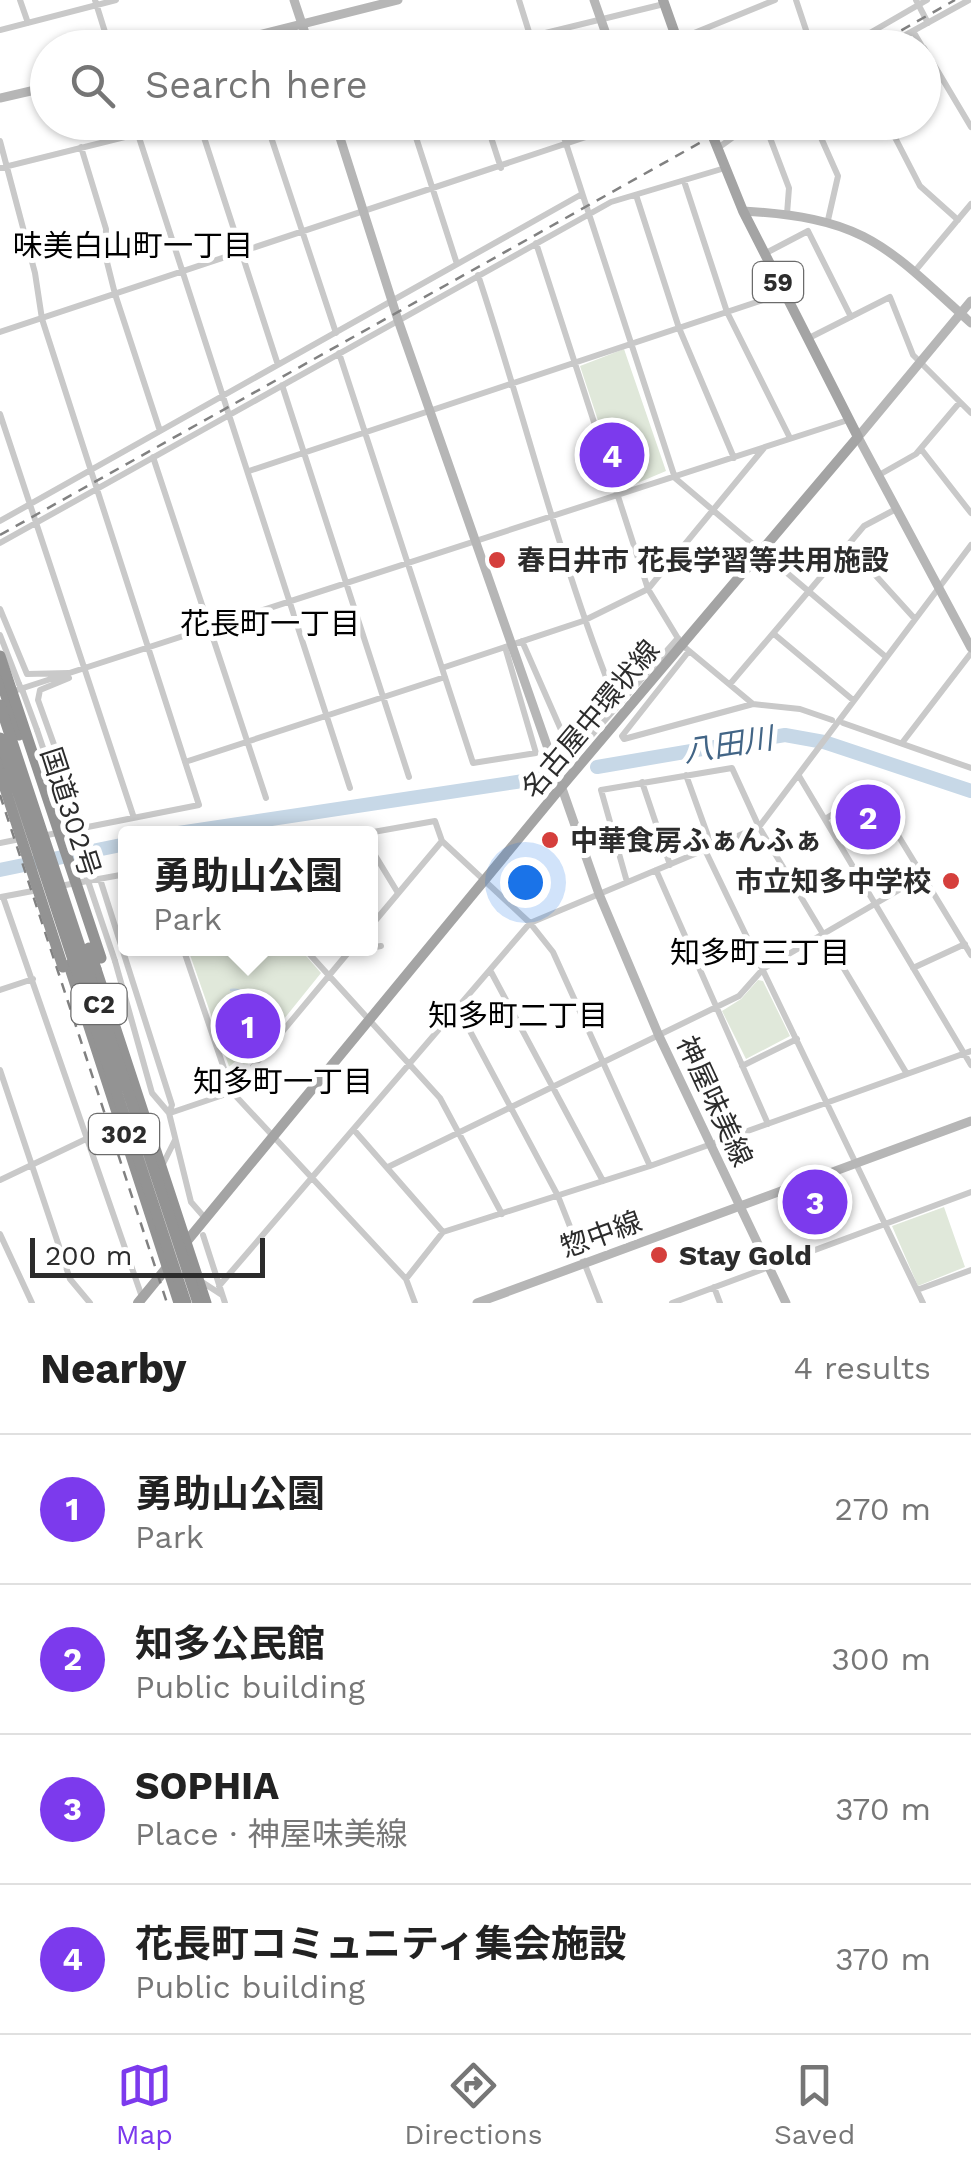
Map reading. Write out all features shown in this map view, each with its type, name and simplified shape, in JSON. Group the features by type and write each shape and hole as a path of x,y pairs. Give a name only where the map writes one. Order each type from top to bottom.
{"highway":[{"path":"1,652 98,963"},
{"name":"国道302号","path":"0,678 98,963"},
{"name":"C2","path":"0,705 198,1303"},
{"name":"C2","path":"0,738 183,1303"},
{"name":"国道302号","path":"0,757 66,966"},
{"path":"0,773 66,966"},
{"name":"302","path":"98,963 120,1043 206,1303"},
{"name":"302","path":"66,966 122,1144 140,1180 183,1303"}],"main road":[{"path":"663,2 673,30"},
{"name":"59","path":"714,140 742,211 858,437"},
{"name":"名古屋中環状線","path":"140,1300 562,786 858,437"}],"street":[{"path":"20,0 28,23"},
{"path":"0,30 96,2 116,0"},
{"path":"294,0 304,30"},
{"path":"278,30 398,0"},
{"path":"519,0 528,30"},
{"path":"594,0 604,30"},
{"path":"749,0 752,9"},
{"path":"708,30 775,0"},
{"path":"796,0 806,30"},
{"path":"873,30 926,0"},
{"path":"915,30 970,1"},
{"path":"96,2 105,30"},
{"path":"553,30 663,2"},
{"path":"917,2 928,23"},
{"path":"941,77 971,127"},
{"path":"0,98 30,91"},
{"path":"961,110 971,104"},
{"path":"3,168 112,140"},
{"path":"140,140 350,788"},
{"path":"205,140 278,365"},
{"path":"272,140 336,333"},
{"name":"神屋味美線","path":"341,140 398,320 599,894 659,1036 740,1206 971,1122"},
{"path":"417,140 458,264"},
{"path":"492,140 501,168"},
{"path":"565,140 675,478 886,656"},
{"path":"0,332 583,140"},
{"path":"717,149 729,140"},
{"path":"771,140 789,188 787,214"},
{"path":"822,140 838,176 828,220"},
{"path":"896,140 920,186 958,220"},
{"path":"0,141 3,168 42,318 199,805 0,843"},
{"path":"81,147 106,229 105,254 115,294 162,451"},
{"path":"0,544 589,214 725,168"},
{"path":"684,181 727,312 790,438"},
{"path":"0,520 582,194"},
{"path":"636,195 679,328 734,458"},
{"path":"914,270 971,204"},
{"path":"742,211 828,220 879,242 971,323"},
{"path":"812,218 808,231 852,317"},
{"path":"764,254 808,231"},
{"path":"536,243 648,589 683,645 753,704"},
{"path":"478,275 583,621 617,704"},
{"path":"249,471 784,292"},
{"path":"808,340 890,297 913,354 971,413"},
{"path":"902,744 971,651 858,437 971,301"},
{"path":"338,353 473,762 536,753 513,644"},
{"path":"282,385 409,777"},
{"path":"878,475 921,449 960,402"},
{"path":"0,414 134,818"},
{"path":"19,689 148,651 848,420"},
{"path":"185,762 383,698 513,644 583,621 648,589 765,448"},
{"path":"921,449 971,513"},
{"path":"153,456 266,798"},
{"path":"730,684 864,526 896,508"},
{"path":"848,545 915,619"},
{"path":"219,1286 530,923 760,827 971,545"},
{"path":"0,609 28,674 54,670 74,674"},
{"path":"774,634 854,700"},
{"path":"0,635 1,652 37,730 115,961 152,1093 168,1113 191,1202 206,1218"},
{"path":"513,644 565,746 582,746 617,704 683,645"},
{"path":"683,645 622,736 624,739 753,704 800,709 832,720"},
{"path":"74,674 40,690 38,696 84,828"},
{"path":"843,723 971,768"},
{"path":"626,882 602,790 732,768 760,827 907,1074"},
{"path":"686,776 708,849 923,1303"},
{"path":"799,776 968,1053 971,1065"},
{"path":"642,782 670,864"},
{"path":"824,819 871,791 971,954"},
{"path":"378,830 435,821 442,841 530,923 553,952 650,1166"},
{"path":"378,917 442,841"},
{"path":"378,860 398,893"},
{"path":"656,870 768,1124"},
{"path":"118,876 2,897 34,979 86,1140 93,1148 140,1300"},
{"path":"388,1168 739,996 764,968 923,876"},
{"path":"100,880 118,936"},
{"path":"913,968 964,944"},
{"path":"124,956 172,1104 168,1113"},
{"path":"186,956 232,1092 406,1279 415,1303"},
{"path":"311,956 440,1098 502,1214"},
{"path":"168,1113 232,1092 347,956"},
{"path":"490,970 603,1181"},
{"path":"0,990 34,979"},
{"path":"456,1010 558,1196 600,1303"},
{"path":"742,1066 797,1039"},
{"path":"406,1279 443,1232 712,1145 968,1053"},
{"path":"0,1070 70,1280 90,1303"},
{"path":"354,1130 443,1232"},
{"path":"161,1167 175,1138"},
{"path":"0,1180 86,1140"},
{"path":"672,1303 971,1192"},
{"path":"740,1206 786,1303"},
{"name":"惣中線","path":"477,1303 740,1206"},
{"path":"0,1234 32,1303"},
{"path":"203,1235 224,1300"},
{"path":"917,1290 971,1270"},
{"path":"198,1279 224,1300"},
{"path":"714,1287 720,1303"}],"shaded area":[{"path":"624,349 666,471 621,490 580,366"},
{"path":"190,956 306,956 321,973 238,1076 232,1075"},
{"path":"758,980 763,981 790,1036 746,1059 722,1011 741,999"},
{"path":"944,1207 965,1267 918,1286 892,1226"}],"waterway":[{"name":"八田川","path":"597,767 785,735 824,742 971,791"},
{"name":"八田川","path":"225,826 543,778"},
{"name":"八田川","path":"0,870 118,846"},
{"path":"231,990 243,991 271,1004"}],"railway":[{"path":"902,30 955,0"},
{"path":"0,535 705,140"},
{"path":"0,795 167,1303"}],"place":[{"name":"花長町コミュニティ集会施設","path":"612,455"},
{"name":"春日井市 花長学習等共用施設","path":"497,560"},
{"name":"知多公民館","path":"868,817"},
{"name":"中華食房ふぁんふぁ","path":"550,840"},
{"name":"市立知多中学校","path":"951,881"},
{"name":"勇助山公園","path":"248,1026"},
{"name":"SOPHIA","path":"815,1202"},
{"name":"Stay Gold","path":"659,1255"}],"district":[{"name":"味美白山町一丁目","path":"133,246"},
{"name":"花長町一丁目","path":"270,624"},
{"name":"知多町三丁目","path":"760,953"},
{"name":"知多町二丁目","path":"518,1016"},
{"name":"知多町一丁目","path":"283,1082"}]}
